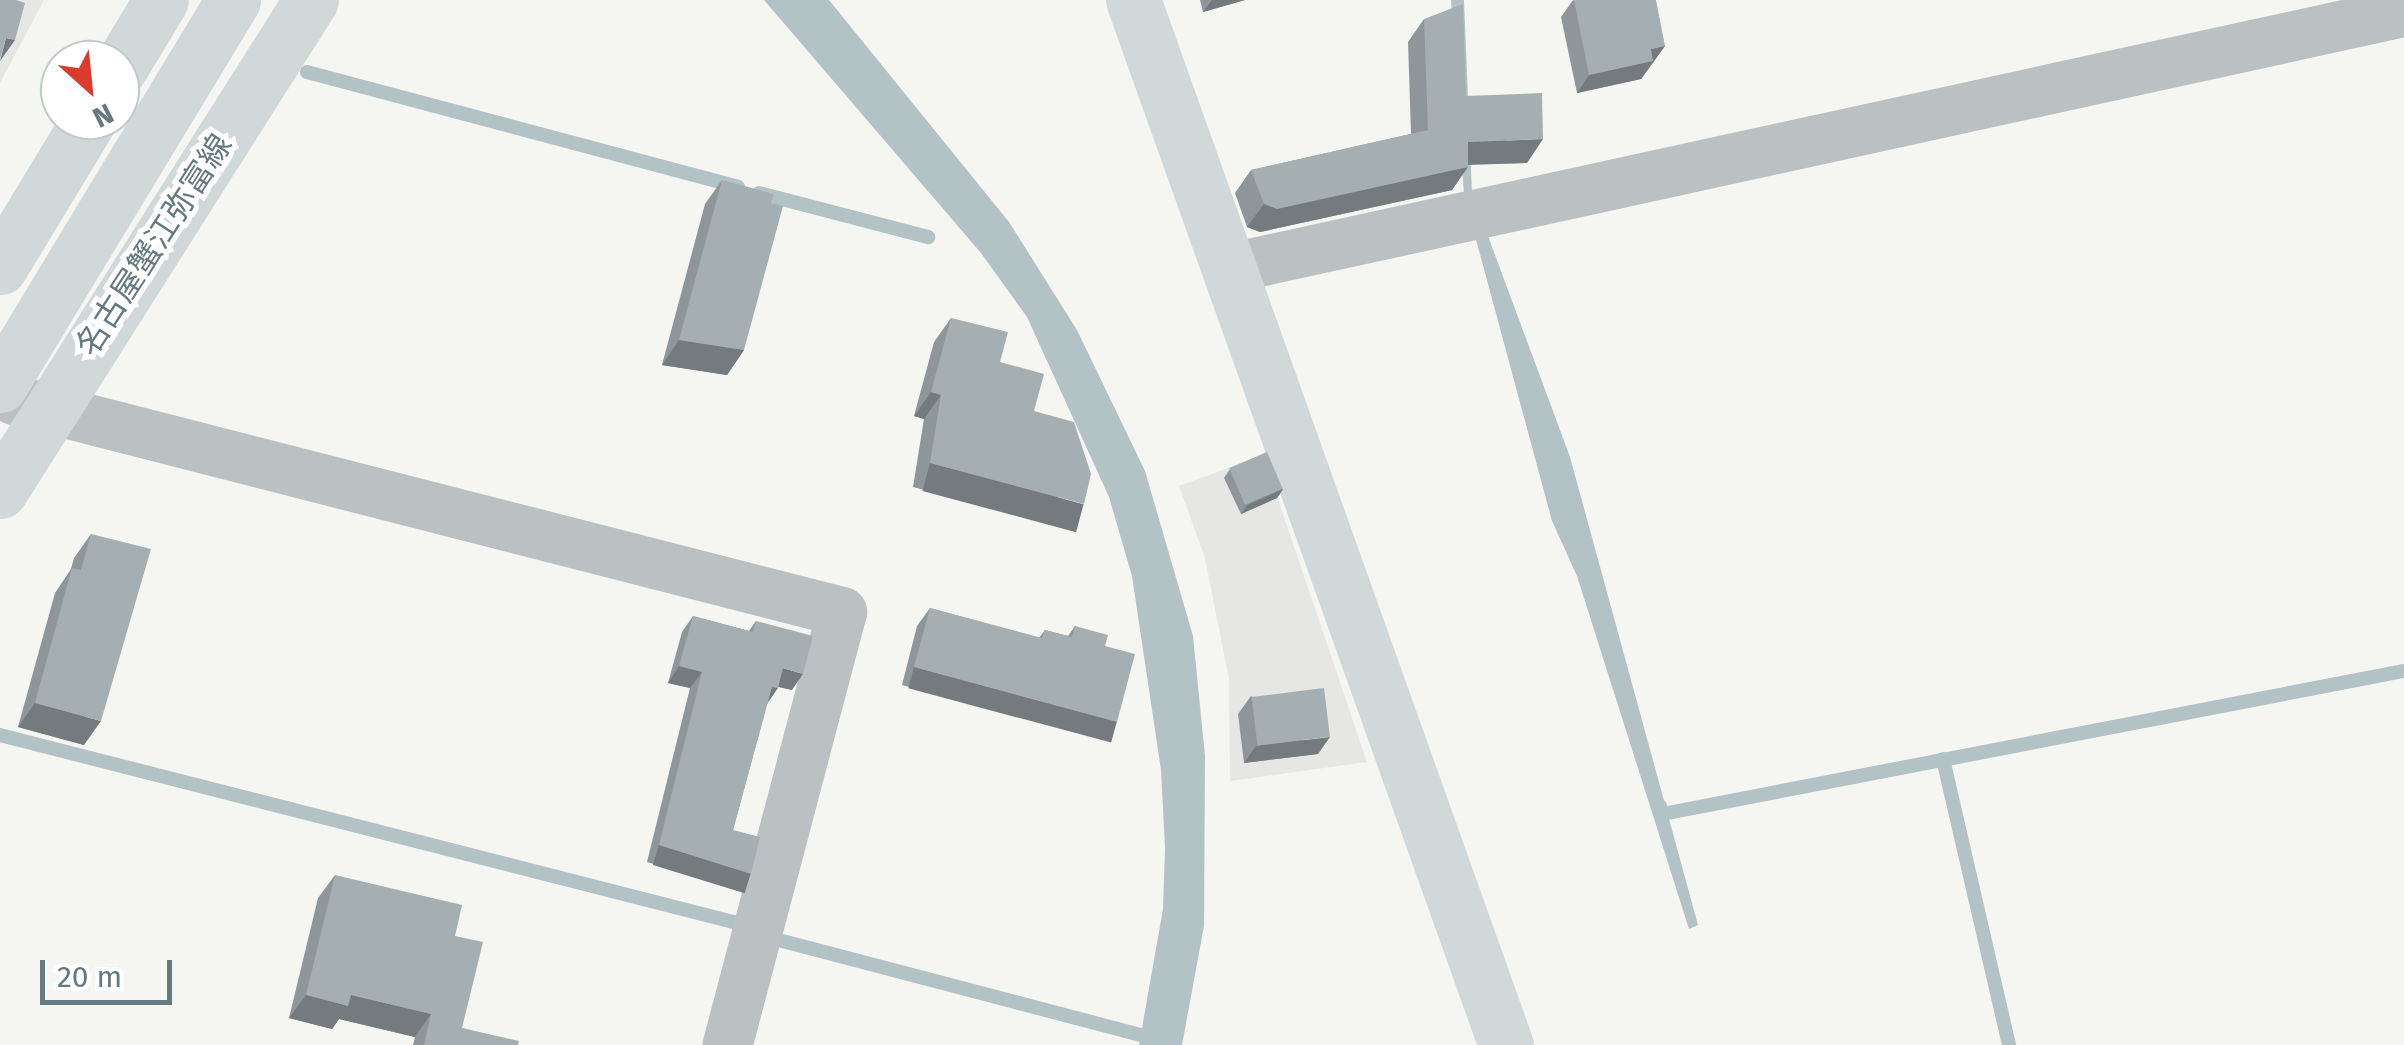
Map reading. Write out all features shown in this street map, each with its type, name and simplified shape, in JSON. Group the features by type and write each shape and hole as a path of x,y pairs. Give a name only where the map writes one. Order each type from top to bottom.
{"main road":[{"path":"137,40 161,0"},
{"path":"0,385 232,0"},
{"name":"名古屋蟹江弥富線","path":"0,490 25,402 311,0"},
{"path":"1133,0 1506,1045"},
{"path":"0,267 77,140"}],"street":[{"path":"1231,268 2404,12"},
{"path":"25,402 842,612 728,1045"}],"shaded area":[{"path":"0,0 44,0 0,83"},
{"path":"764,0 829,0 1009,222 1077,330 1145,471 1193,636 1205,756 1204,926 1182,1045 1139,1045 1163,909 1161,770 1132,576 1109,497 1027,317 981,253"},
{"path":"1451,0 1464,0 1472,193 1570,457 1698,925 1689,929 1577,576 1552,521 1464,195"},
{"path":"1263,455 1367,762 1230,781 1229,679 1205,558 1179,486"}],"building":[{"path":"0,0 25,3 15,40 6,38 0,59"},
{"path":"1574,0 1656,0 1665,46 1651,49 1653,61 1589,75"},
{"path":"1463,4 1466,96 1542,93 1543,139 1468,142 1468,167 1277,209 1264,204 1251,170 1428,130 1424,19"},
{"path":"722,180 774,194 771,203 783,206 744,350 679,340"},
{"path":"951,318 1008,332 1000,362 1044,374 1034,411 1074,422 1091,474 1084,504 930,463 941,395 931,392"},
{"path":"1267,452 1283,489 1245,505 1229,468"},
{"path":"91,534 151,549 101,721 35,703 72,568 81,570"},
{"path":"930,608 1042,638 1045,630 1072,637 1075,626 1108,635 1105,646 1135,654 1117,722 914,667"},
{"path":"693,616 753,632 756,621 813,636 803,674 783,668 778,688 772,687 733,830 760,837 751,874 659,845 702,672 679,666"},
{"path":"1324,688 1330,737 1258,746 1252,697"},
{"path":"335,875 462,905 455,936 483,942 462,1028 519,1041 518,1045 424,1045 431,1014 351,995 348,1006 306,995"}],"waterway":[{"path":"307,72 738,187"},
{"path":"759,193 928,237"},
{"path":"1660,806 1662,814 2404,671"},
{"path":"0,735 745,925"},
{"path":"1943,759 2009,1045"},
{"path":"771,938 1141,1035"}]}
